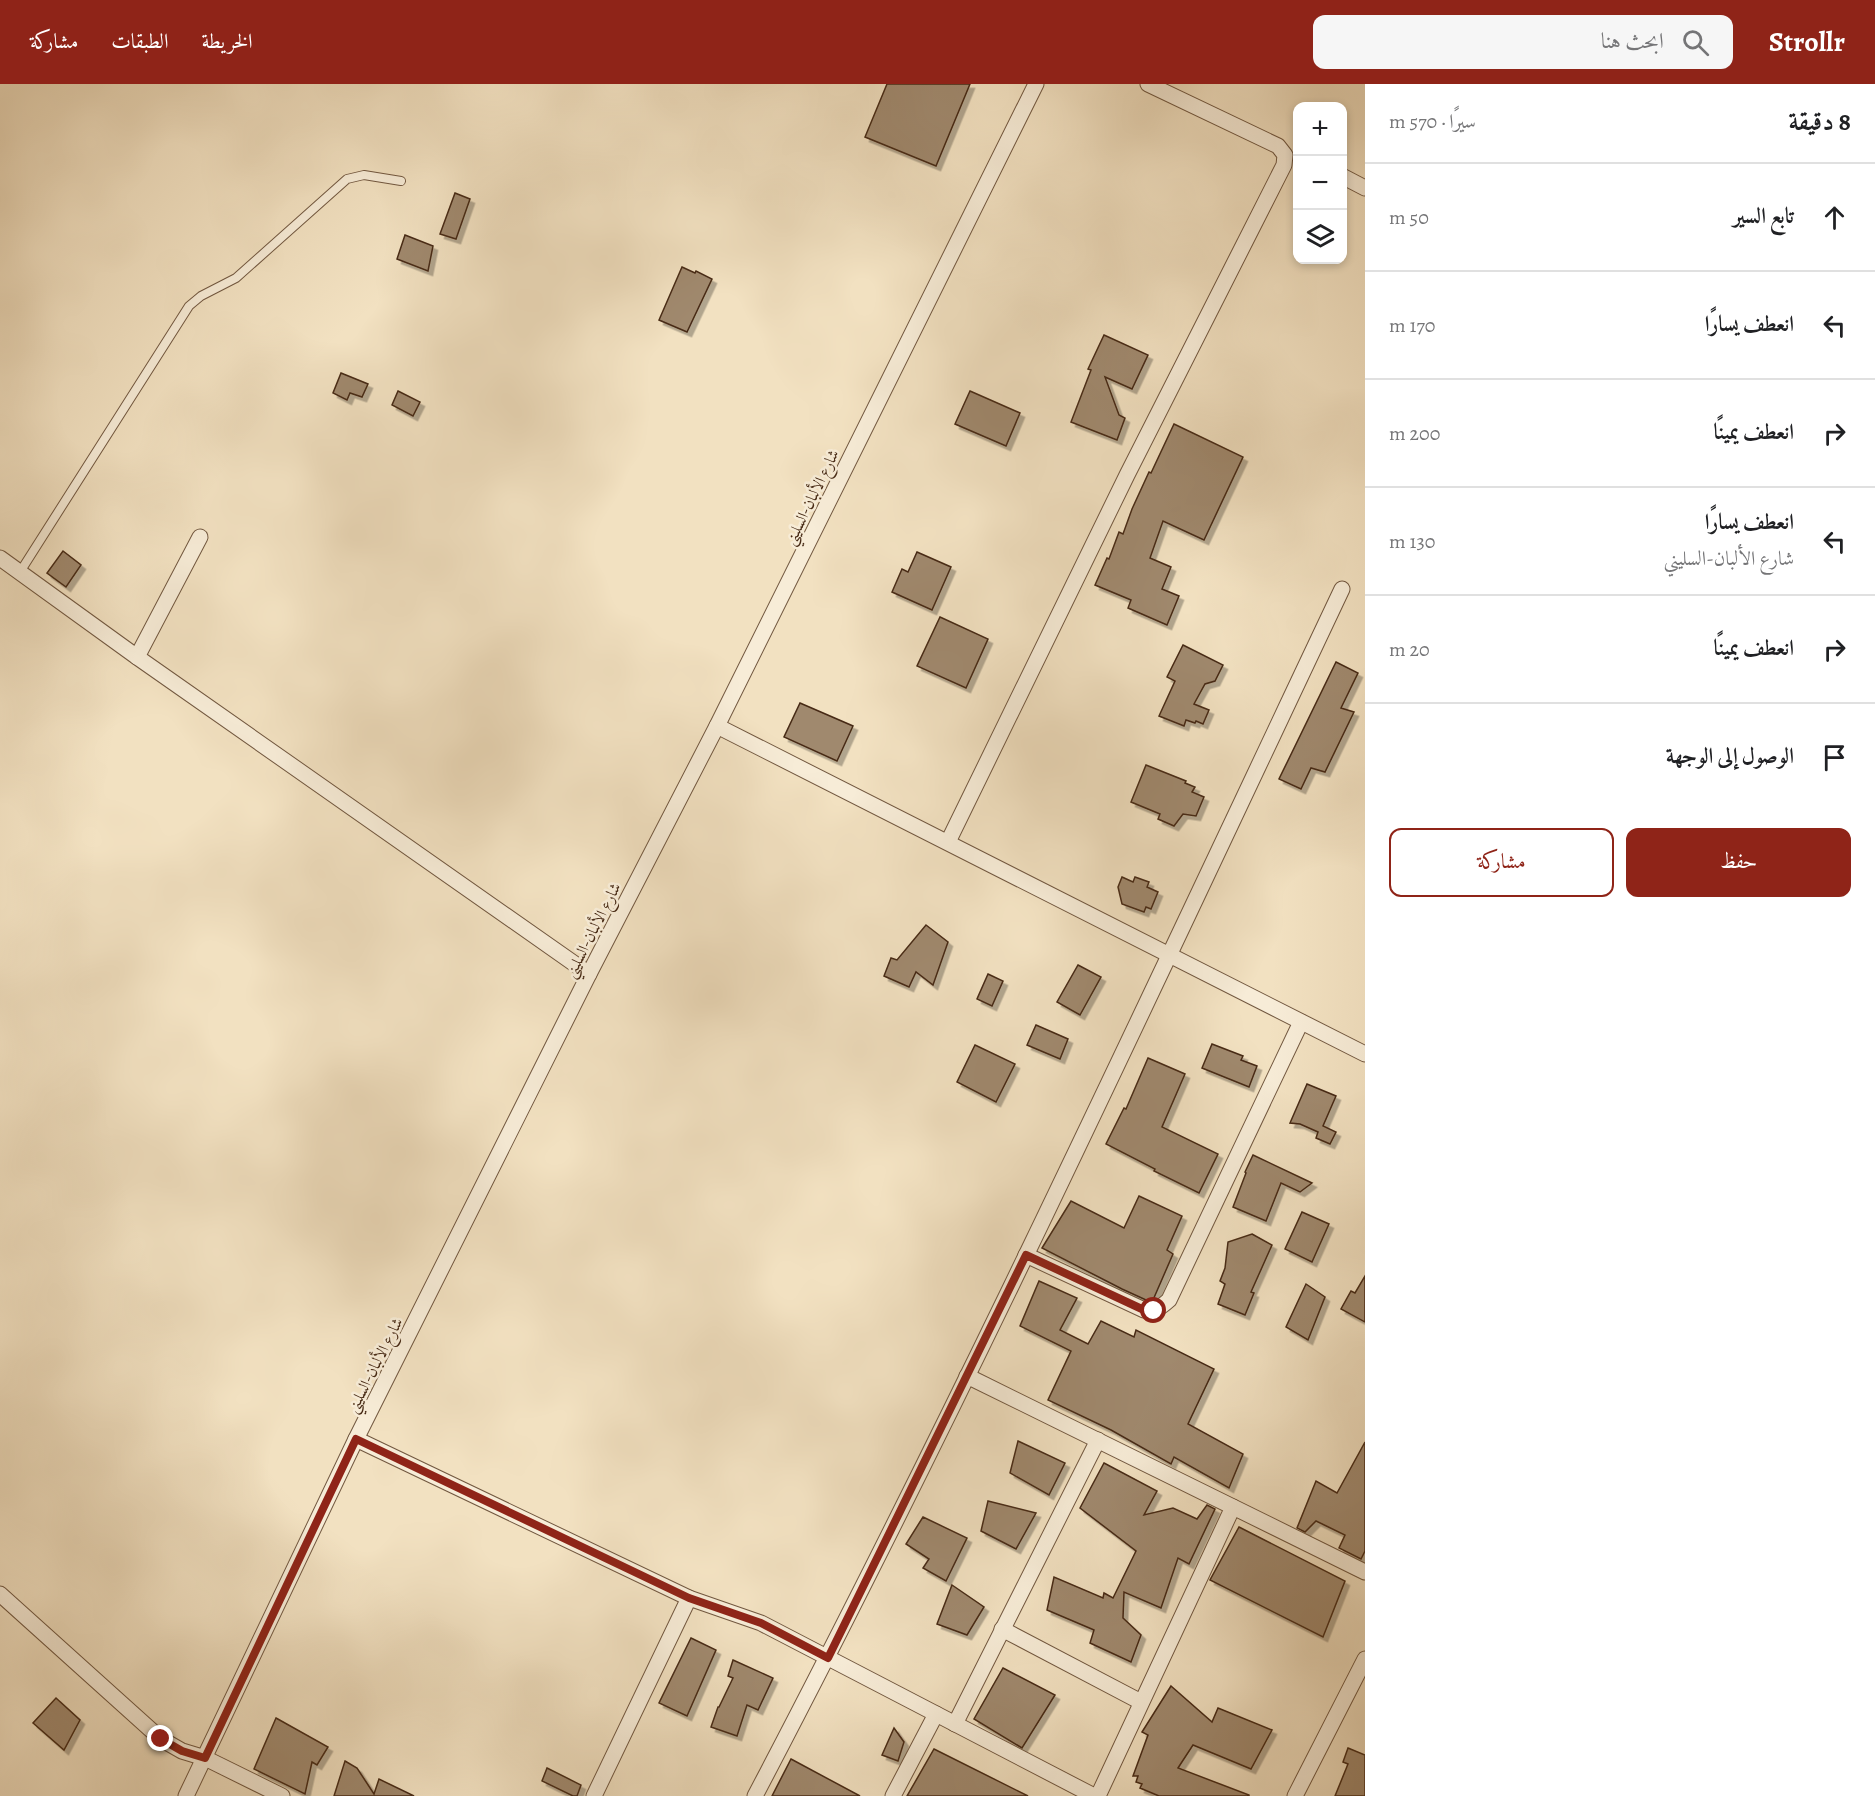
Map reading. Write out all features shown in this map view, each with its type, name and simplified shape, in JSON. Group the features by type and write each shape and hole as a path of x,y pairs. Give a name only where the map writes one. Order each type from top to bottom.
{"street":[{"name":"شارع الألبان-السليني","path":"186,1796 356,1439 589,974 717,726 1036,84"},
{"path":"948,842 1122,486 1284,165 1291,157 1278,146 1148,84"},
{"path":"1347,179 1365,188"},
{"path":"137,657 200,537"},
{"path":"0,558 137,657 589,974"},
{"path":"755,1796 828,1658 1026,1255 1342,589"},
{"path":"717,726 1365,1054"},
{"path":"1026,1255 1144,1310 1154,1311 1161,1308 1169,1300 1301,1022"},
{"path":"967,1376 1365,1572"},
{"path":"356,1439 689,1598 761,1623 1096,1796 1233,1507"},
{"path":"955,1724 1098,1440"},
{"path":"0,1594 161,1739 182,1751 205,1758 282,1796"},
{"path":"594,1796 689,1598"},
{"path":"1002,1629 1142,1702"},
{"path":"1295,1796 1365,1659"},
{"path":"893,1796 936,1714"}],"lane":[{"path":"20,572 189,306 201,296 236,278 347,179 364,175 401,181"}],"building":[{"path":"887,84 970,84 936,166 865,137"},
{"path":"455,193 470,199 456,239 440,234"},
{"path":"405,235 433,246 428,271 397,259"},
{"path":"682,267 712,279 687,332 659,320"},
{"path":"1104,335 1148,355 1132,389 1105,377 1119,415 1125,418 1117,440 1071,422 1091,370 1088,369"},
{"path":"341,373 368,384 362,397 350,393 347,400 333,393"},
{"path":"398,391 420,402 413,416 392,405"},
{"path":"970,391 1020,413 1006,446 955,424"},
{"path":"1174,424 1243,457 1204,540 1163,521 1150,558 1171,567 1162,589 1179,596 1167,625 1128,608 1131,600 1095,585 1107,558 1109,559 1119,532 1123,534 1149,472 1151,473"},
{"path":"63,551 81,565 66,587 47,573"},
{"path":"917,552 951,567 932,610 892,592 902,569 908,572"},
{"path":"940,617 988,639 966,688 917,666"},
{"path":"1183,645 1223,665 1215,681 1205,684 1194,704 1209,710 1203,724 1186,720 1184,726 1159,716 1175,681 1167,677"},
{"path":"1336,662 1358,673 1341,708 1354,712 1325,772 1311,768 1301,789 1279,779"},
{"path":"800,703 853,726 837,761 784,737"},
{"path":"1146,765 1195,787 1192,792 1204,797 1196,816 1183,814 1174,826 1158,819 1160,814 1131,802"},
{"path":"1122,877 1133,882 1135,877 1149,882 1147,887 1158,892 1151,909 1146,907 1144,912 1122,904 1118,887"},
{"path":"926,925 948,942 933,985 916,972 909,987 884,976 891,958 897,960"},
{"path":"1078,965 1101,977 1080,1015 1057,1002"},
{"path":"988,974 1003,981 992,1006 977,999"},
{"path":"1036,1025 1068,1039 1060,1059 1027,1045"},
{"path":"1212,1044 1243,1056 1241,1060 1257,1066 1249,1087 1202,1068"},
{"path":"975,1045 1015,1064 996,1102 957,1082"},
{"path":"1148,1058 1185,1074 1162,1127 1218,1154 1199,1193 1106,1144 1124,1108 1126,1109"},
{"path":"1307,1084 1336,1096 1323,1126 1336,1132 1330,1144 1316,1138 1318,1132 1300,1124 1290,1123"},
{"path":"1253,1155 1312,1183 1300,1192 1281,1183 1266,1221 1233,1207"},
{"path":"1139,1196 1182,1216 1167,1250 1173,1254 1153,1300 1146,1300 1122,1289 1042,1248 1071,1201 1124,1228"},
{"path":"1302,1212 1329,1224 1312,1262 1285,1249"},
{"path":"1252,1234 1272,1245 1251,1292 1254,1293 1245,1315 1218,1304 1225,1284 1220,1281 1225,1268 1228,1242"},
{"path":"1365,1276 1365,1322 1341,1309 1351,1291 1355,1293"},
{"path":"1039,1281 1077,1298 1060,1330 1088,1344 1101,1321 1134,1337 1136,1330 1214,1369 1188,1424 1243,1454 1229,1488 1174,1457 1171,1464 1111,1430 1048,1400 1071,1351 1020,1326"},
{"path":"1306,1284 1325,1297 1308,1340 1286,1327"},
{"path":"1018,1441 1065,1463 1049,1495 1010,1473"},
{"path":"1365,1442 1365,1551 1361,1559 1339,1548 1345,1535 1316,1521 1305,1532 1297,1528 1316,1481 1337,1493"},
{"path":"1104,1463 1157,1491 1144,1515 1173,1508 1197,1519 1207,1505 1215,1509 1189,1564 1178,1558 1161,1608 1124,1592 1123,1618 1141,1635 1131,1662 1090,1643 1094,1630 1047,1610 1054,1577 1103,1598 1104,1593 1113,1598 1136,1551 1080,1508"},
{"path":"988,1501 1036,1513 1016,1549 981,1531"},
{"path":"923,1517 967,1538 946,1581 923,1568 929,1559 906,1544"},
{"path":"1239,1527 1345,1581 1323,1637 1210,1580"},
{"path":"952,1585 984,1607 967,1635 937,1624"},
{"path":"691,1638 716,1650 687,1716 659,1703"},
{"path":"733,1660 773,1678 758,1710 747,1705 737,1736 711,1727 718,1707 733,1678 728,1676"},
{"path":"1003,1668 1055,1695 1022,1748 974,1719"},
{"path":"1171,1686 1212,1722 1218,1708 1272,1730 1251,1769 1193,1745 1178,1768 1249,1796 1159,1796 1140,1788 1142,1784 1136,1782 1138,1776 1133,1776 1148,1735 1142,1732"},
{"path":"56,1698 80,1720 64,1750 33,1723"},
{"path":"276,1718 328,1747 317,1765 312,1762 305,1794 254,1769"},
{"path":"894,1728 904,1742 898,1761 882,1755"},
{"path":"1348,1748 1365,1755 1365,1796 1335,1796 1348,1764 1343,1762"},
{"path":"934,1749 1028,1796 907,1796"},
{"path":"791,1759 860,1796 772,1796"},
{"path":"345,1761 357,1768 374,1794 379,1779 414,1796 334,1796"},
{"path":"547,1768 581,1785 577,1796 542,1781"}],"route":[{"path":"161,1739 182,1751 205,1758 356,1439 689,1598 761,1623 828,1658 1026,1255 1144,1310 1154,1311"}]}
